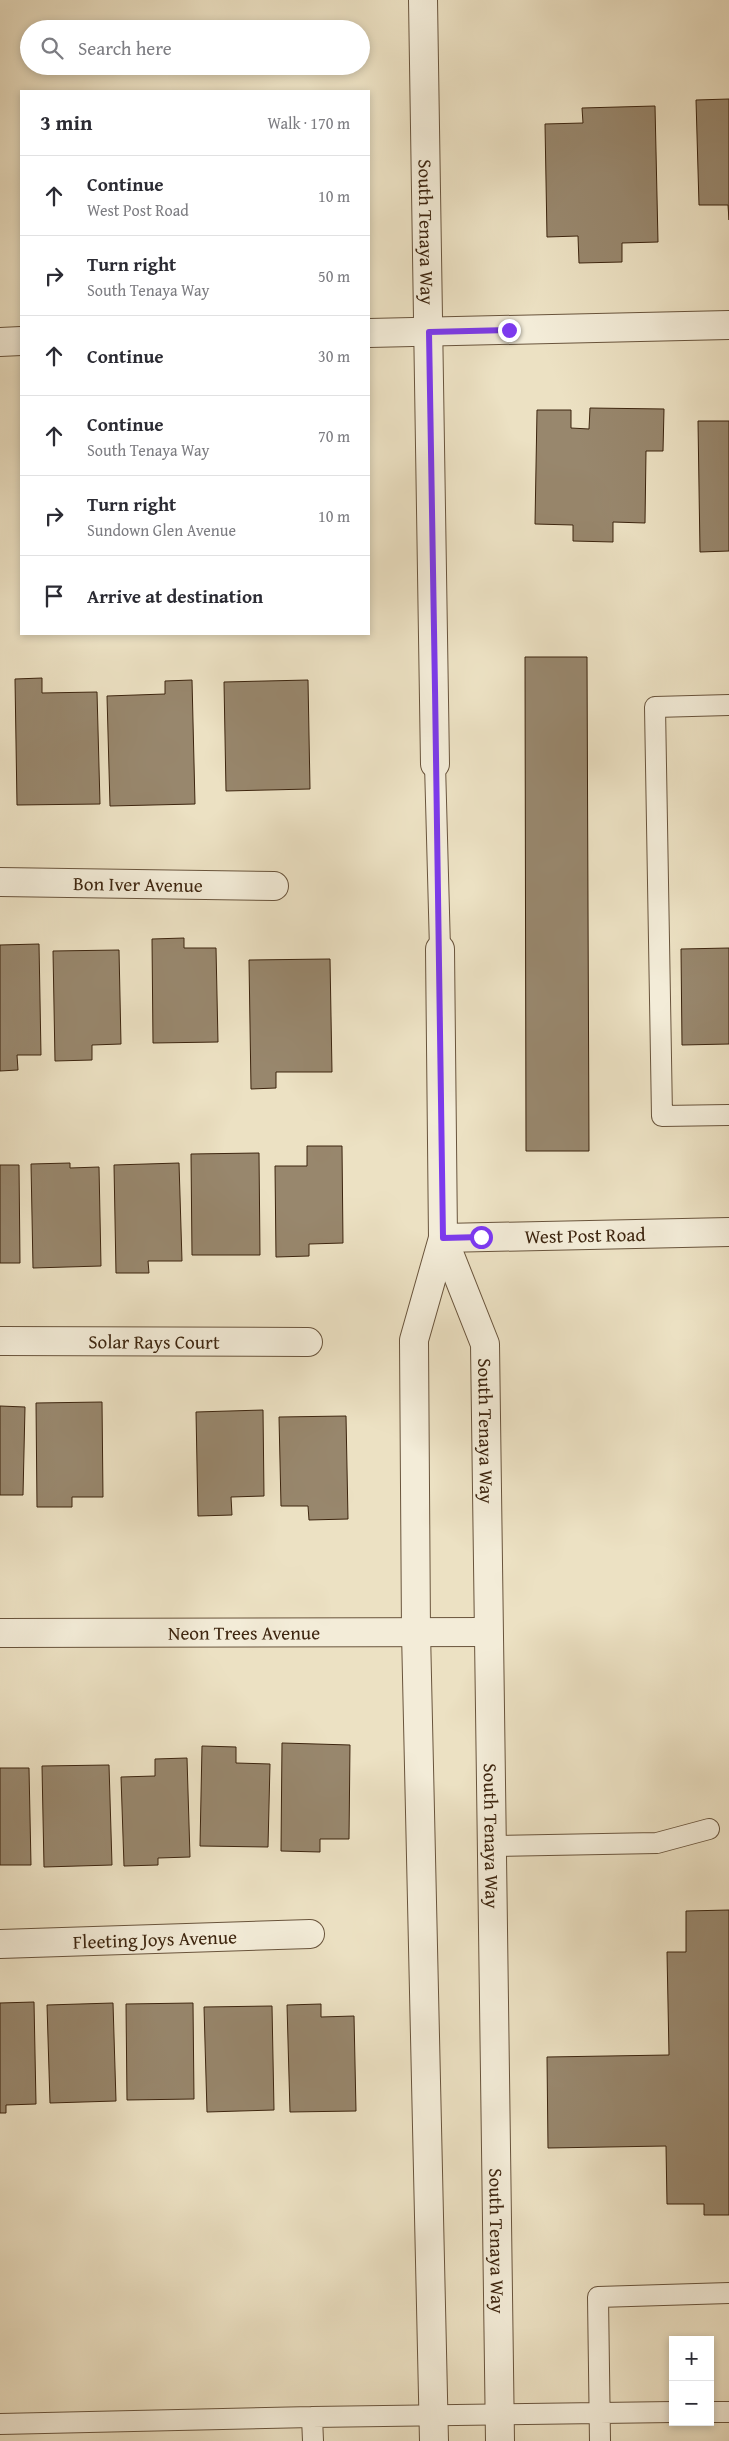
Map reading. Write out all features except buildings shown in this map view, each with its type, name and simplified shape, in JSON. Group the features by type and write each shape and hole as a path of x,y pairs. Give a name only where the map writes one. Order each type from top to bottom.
{"street":[{"name":"South Tenaya Way","path":"423,0 435,764"},
{"path":"370,333 729,325"},
{"path":"0,342 20,342"},
{"name":"Bon Iver Avenue","path":"0,882 274,886"},
{"name":"South Tenaya Way","path":"433,2429 416,1632 414,1340 443,1238 440,949"},
{"name":"West Post Road","path":"443,1238 729,1232"},
{"name":"South Tenaya Way","path":"443,1238 485,1344 490,1846 500,2441"},
{"name":"Solar Rays Court","path":"0,1341 308,1342"},
{"name":"Neon Trees Avenue","path":"0,1633 488,1632"},
{"name":"Fleeting Joys Avenue","path":"0,1944 310,1934"}],"lane":[{"path":"729,705 655,707 662,1116 729,1115"},
{"path":"435,764 440,949"},
{"path":"490,1846 657,1843 709,1830"},
{"path":"600,2441 598,2297 729,2293"},
{"path":"0,2424 312,2417 433,2429 500,2414 669,2412"},
{"path":"714,2412 729,2412"},
{"path":"312,2417 313,2441"}],"route":[{"path":"481,1237 443,1238 429,332 509,330"}]}
